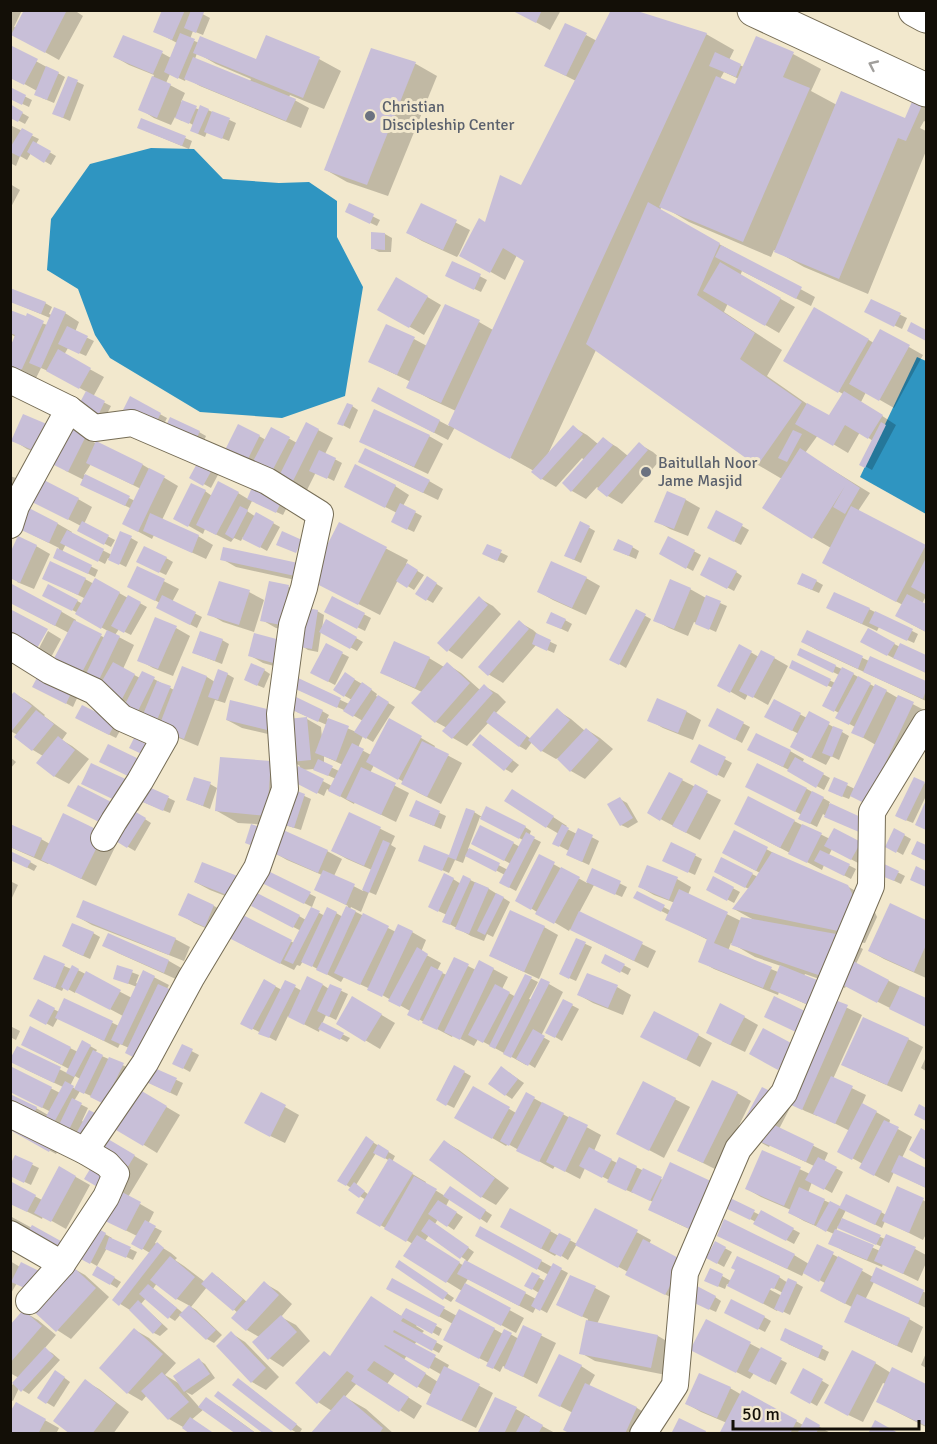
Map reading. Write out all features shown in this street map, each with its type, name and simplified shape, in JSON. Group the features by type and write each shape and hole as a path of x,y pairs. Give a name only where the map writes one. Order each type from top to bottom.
{"highway":[{"path":"754,10 927,90"},
{"path":"915,10 927,16"}],"street":[{"path":"10,380 69,409 94,428 132,423 267,481 320,514 304,588 292,625 280,714 285,789 257,868 191,978 146,1063 85,1151"},
{"path":"10,525 16,506 69,409"},
{"path":"10,646 50,671 94,691 122,718 165,737 104,838"},
{"path":"643,1434 675,1385 685,1273 738,1149 784,1093 871,886 872,812 927,723"},
{"path":"10,1114 85,1151 107,1164 116,1174 106,1197 62,1264 29,1301"},
{"path":"10,1234 62,1264"}],"water":[{"path":"151,148 194,149 223,179 279,183 309,182 337,201 337,237 363,287 345,396 282,418 200,412 110,358 95,335 78,289 47,270 51,219 90,164"},
{"path":"917,357 926,361 926,514 860,477"}],"building":[{"path":"24,10 67,10 45,53 11,35"},
{"path":"162,10 185,10 172,40 153,32"},
{"path":"191,10 204,12 196,33 184,28"},
{"path":"511,10 542,10 536,23"},
{"path":"611,10 634,10 707,33 510,459 448,425 524,261 503,248 490,273 459,256 479,218 485,222 500,175 521,185"},
{"path":"565,23 587,33 566,76 544,66"},
{"path":"180,33 195,39 178,79 164,72"},
{"path":"123,35 163,51 153,74 113,57"},
{"path":"266,35 320,57 303,98 193,53 200,36 256,59"},
{"path":"756,36 794,52 783,77 810,88 743,242 659,207 716,76 735,84"},
{"path":"10,45 38,59 24,85 10,78"},
{"name":"Christian Discipleship Center","path":"371,48 416,62 367,185 324,170"},
{"path":"715,52 741,64 736,77 709,66"},
{"path":"193,57 296,99 286,121 184,79"},
{"path":"46,66 59,72 47,100 34,95"},
{"path":"68,76 78,80 63,118 52,114"},
{"path":"152,76 171,84 157,118 138,110"},
{"path":"10,87 26,95 22,105 10,99"},
{"path":"841,91 905,118 914,97 924,101 906,141 898,138 839,279 774,252"},
{"path":"182,100 197,106 189,124 175,118"},
{"path":"10,104 23,112 18,122 10,118"},
{"path":"200,105 209,109 198,134 190,131"},
{"path":"212,111 230,118 222,139 204,132"},
{"path":"141,118 186,136 182,146 137,128"},
{"path":"22,128 33,134 20,157 10,152 10,148"},
{"path":"33,141 51,151 44,163 27,152"},
{"path":"648,202 720,243 697,295 755,333 740,359 802,402 757,466 586,344"},
{"path":"349,203 374,214 370,224 345,212"},
{"path":"421,203 457,220 443,250 406,233"},
{"path":"371,232 385,233 385,250 371,249"},
{"path":"721,245 802,287 796,299 715,257"},
{"path":"452,261 481,274 474,290 445,276"},
{"path":"720,262 781,298 765,326 703,291"},
{"path":"396,277 428,296 409,328 377,310"},
{"path":"10,288 46,302 41,314 10,302"},
{"path":"871,299 901,313 894,327 864,312"},
{"path":"445,304 480,320 441,403 406,388"},
{"path":"54,307 66,312 41,368 29,363"},
{"path":"814,307 869,339 838,393 783,361"},
{"path":"10,310 26,316 27,313 44,321 18,375 10,371 10,348 15,335 10,333"},
{"path":"911,322 926,330 926,341 907,331"},
{"path":"386,324 415,337 397,375 368,362"},
{"path":"67,326 88,336 79,354 58,344"},
{"path":"880,329 910,345 879,401 849,384"},
{"path":"58,349 91,368 79,389 46,371"},
{"path":"378,387 440,420 434,433 371,401"},
{"path":"86,391 105,401 96,420 76,410"},
{"path":"844,391 883,415 868,439 845,425 833,446 795,424 807,403 829,415"},
{"path":"130,396 161,413 154,427 123,410"},
{"path":"347,403 353,405 343,426 337,424"},
{"path":"374,409 430,435 414,467 359,442"},
{"path":"23,414 49,425 37,452 11,441"},
{"path":"170,417 200,431 194,444 164,430"},
{"path":"306,422 319,429 290,487 277,480"},
{"path":"881,422 886,425 865,468 859,465"},
{"path":"238,424 260,435 245,465 223,454"},
{"path":"573,425 583,434 541,480 531,472"},
{"path":"68,427 86,436 68,472 50,463"},
{"path":"271,427 290,437 269,477 250,467"},
{"path":"793,430 802,434 787,462 778,458"},
{"path":"603,437 613,445 571,492 562,483"},
{"path":"96,441 143,464 133,485 86,463"},
{"path":"639,442 648,450 607,497 597,489"},
{"path":"365,448 430,480 423,493 358,462"},
{"path":"800,448 860,488 845,514 833,507 845,486 812,539 762,508"},
{"path":"319,450 336,458 327,479 309,471"},
{"path":"200,458 214,466 203,486 189,478"},
{"path":"355,464 396,485 385,508 344,487"},
{"path":"149,468 165,476 138,532 122,524"},
{"path":"85,474 130,496 125,506 80,485"},
{"path":"38,477 79,498 68,520 26,499"},
{"path":"218,481 239,492 216,535 196,525"},
{"path":"191,483 206,490 188,527 173,519"},
{"path":"253,485 283,498 276,513 247,499"},
{"path":"667,491 686,499 674,529 654,522"},
{"path":"400,503 416,511 407,530 391,522"},
{"path":"240,506 248,510 233,539 225,534"},
{"path":"851,506 926,545 896,602 822,563"},
{"path":"27,507 58,523 49,543 17,528"},
{"path":"716,510 743,524 734,542 707,528"},
{"path":"256,512 274,522 260,548 242,539"},
{"path":"150,513 199,535 192,553 143,531"},
{"path":"82,521 109,535 104,545 77,531"},
{"path":"580,521 590,526 574,560 564,556"},
{"path":"339,522 387,547 358,605 309,580"},
{"path":"67,530 104,549 98,562 60,543"},
{"path":"120,531 132,536 119,565 108,560"},
{"path":"282,531 302,540 296,553 276,545"},
{"path":"18,536 37,545 20,583 10,578 10,553"},
{"path":"668,536 695,550 686,569 659,554"},
{"path":"618,539 633,546 629,556 613,550"},
{"path":"487,544 502,550 497,561 482,554"},
{"path":"144,546 167,557 159,573 136,562"},
{"path":"223,547 298,563 295,576 220,560"},
{"path":"57,548 92,565 88,574 53,558"},
{"path":"709,557 737,571 727,589 700,575"},
{"path":"926,558 926,595 911,587"},
{"path":"50,561 86,578 78,595 42,579"},
{"path":"551,561 587,577 572,608 537,592"},
{"path":"407,563 418,570 407,588 396,581"},
{"path":"137,566 165,579 155,601 127,587"},
{"path":"802,573 817,580 812,590 797,584"},
{"path":"427,576 437,583 426,601 415,594"},
{"path":"95,578 120,592 101,629 75,614"},
{"path":"670,579 691,588 674,629 653,621"},
{"path":"219,581 250,590 239,625 207,615"},
{"path":"269,581 289,585 281,625 260,621"},
{"path":"10,583 62,611 55,626 10,603"},
{"path":"48,584 78,600 72,611 42,596"},
{"path":"834,592 870,608 862,624 826,608"},
{"path":"907,594 926,604 926,632 895,616"},
{"path":"128,595 141,602 124,633 111,626"},
{"path":"162,595 196,612 190,625 156,608"},
{"path":"706,595 721,601 709,630 695,624"},
{"path":"332,596 365,613 357,629 324,612"},
{"path":"479,596 488,605 447,652 437,643"},
{"path":"306,608 318,610 312,649 300,647"},
{"path":"10,609 48,629 35,652 10,638"},
{"path":"636,609 646,614 619,665 609,660"},
{"path":"875,611 913,629 907,641 869,623"},
{"path":"551,612 566,619 561,629 546,623"},
{"path":"155,617 177,626 158,669 137,661"},
{"path":"326,619 357,637 350,649 319,632"},
{"path":"74,620 102,634 78,680 50,666"},
{"path":"519,620 529,629 488,676 478,667"},
{"path":"868,628 895,643 887,656 860,642"},
{"path":"107,630 120,636 97,684 84,678"},
{"path":"807,630 863,656 858,669 801,642"},
{"path":"200,631 223,639 215,661 192,653"},
{"path":"254,633 284,641 277,664 248,656"},
{"path":"536,633 551,640 547,651 532,644"},
{"path":"394,641 430,657 415,688 380,673"},
{"path":"326,643 343,652 328,682 310,673"},
{"path":"900,643 926,655 926,673 893,658"},
{"path":"739,644 752,651 730,693 717,686"},
{"path":"800,648 836,665 833,673 797,655"},
{"path":"761,650 775,657 753,698 739,691"},
{"path":"870,656 926,681 923,699 863,672"},
{"path":"792,660 831,679 827,687 789,668"},
{"path":"113,662 135,674 121,701 98,688"},
{"path":"447,662 470,683 435,723 411,703"},
{"path":"251,663 265,669 257,686 244,680"},
{"path":"182,666 207,676 184,739 158,729"},
{"path":"842,667 854,673 834,712 822,706"},
{"path":"218,669 228,673 218,700 208,697"},
{"path":"142,671 155,677 135,717 122,710"},
{"path":"345,672 355,679 344,697 333,690"},
{"path":"39,674 72,691 66,704 32,687"},
{"path":"858,676 871,683 849,725 835,718"},
{"path":"296,677 341,698 337,708 291,687"},
{"path":"157,681 171,686 155,725 141,719"},
{"path":"362,682 372,689 353,717 343,711"},
{"path":"484,684 493,693 452,739 442,731"},
{"path":"875,684 887,690 863,738 851,733"},
{"path":"14,692 32,706 10,733 10,696"},
{"path":"378,695 389,702 366,739 354,732"},
{"path":"898,695 914,702 866,804 850,796"},
{"path":"294,696 323,710 318,722 288,708"},
{"path":"657,698 687,711 678,733 647,721"},
{"path":"774,699 801,713 792,731 764,717"},
{"path":"230,700 275,711 271,731 226,720"},
{"path":"82,705 116,722 109,735 75,718"},
{"path":"557,708 570,720 541,752 528,740"},
{"path":"717,708 744,722 735,740 708,726"},
{"path":"36,710 54,724 32,751 14,737"},
{"path":"494,711 527,736 519,747 486,722"},
{"path":"809,711 830,722 811,758 790,747"},
{"path":"307,717 311,760 291,762 287,719"},
{"path":"328,718 349,726 336,761 315,753"},
{"path":"389,718 422,736 398,780 366,762"},
{"path":"833,726 843,730 832,757 822,753"},
{"path":"586,728 599,740 570,772 557,759"},
{"path":"756,733 791,750 783,767 747,750"},
{"path":"480,734 513,760 504,771 472,745"},
{"path":"58,736 75,750 54,777 36,763"},
{"path":"134,738 152,747 148,757 129,748"},
{"path":"422,741 449,754 427,797 401,784"},
{"path":"352,743 364,749 340,797 328,791"},
{"path":"108,744 145,762 136,780 99,762"},
{"path":"699,744 726,757 717,776 690,762"},
{"path":"220,757 271,761 267,816 215,811"},
{"path":"795,757 824,773 816,788 787,771"},
{"path":"318,759 333,766 328,776 313,770"},
{"path":"91,763 134,783 123,804 81,784"},
{"path":"757,763 807,788 795,812 745,787"},
{"path":"298,766 324,779 317,794 290,780"},
{"path":"361,767 396,783 381,815 346,799"},
{"path":"669,772 683,779 660,821 647,813"},
{"path":"194,777 211,782 203,806 186,800"},
{"path":"834,777 848,783 842,797 828,791"},
{"path":"914,777 925,782 906,821 895,816"},
{"path":"142,784 169,796 163,811 136,799"},
{"path":"695,784 708,791 686,833 672,826"},
{"path":"78,785 119,806 109,827 67,806"},
{"path":"292,789 305,794 294,828 280,823"},
{"path":"512,789 554,816 546,828 504,801"},
{"path":"812,791 824,797 810,824 798,819"},
{"path":"748,796 795,820 780,848 734,824"},
{"path":"620,797 633,818 620,826 607,804"},
{"path":"416,800 440,811 434,826 409,816"},
{"path":"926,800 926,830 915,825"},
{"path":"830,803 865,819 859,832 824,817"},
{"path":"486,806 526,826 519,839 480,819"},
{"path":"129,808 146,818 127,848 111,838"},
{"path":"466,808 475,811 456,860 448,857 442,871 418,861 424,845 449,855"},
{"path":"349,812 381,827 364,866 331,851"},
{"path":"63,813 104,833 81,879 41,860"},
{"path":"10,824 42,838 34,857 10,847"},
{"path":"251,824 265,829 258,848 245,843"},
{"path":"562,824 569,828 559,847 552,844"},
{"path":"802,824 822,833 807,863 788,854"},
{"path":"480,825 514,842 504,861 471,844"},
{"path":"578,828 593,835 582,862 566,855"},
{"path":"834,828 861,842 851,860 824,846"},
{"path":"894,828 905,834 896,853 885,847"},
{"path":"281,829 328,850 318,873 271,852"},
{"path":"734,830 768,847 756,871 722,853"},
{"path":"526,832 535,837 509,888 499,883"},
{"path":"383,840 390,843 369,893 362,890"},
{"path":"917,841 926,845 926,861 911,854"},
{"path":"671,842 696,854 688,873 662,861"},
{"path":"469,848 500,863 496,872 465,856"},
{"path":"820,850 850,864 844,876 814,861"},
{"path":"10,851 31,861 27,868 10,860"},
{"path":"772,852 848,885 857,904 843,932 732,909"},
{"path":"539,854 555,862 531,910 515,901"},
{"path":"721,857 753,873 745,888 714,872"},
{"path":"202,862 240,877 232,897 194,882"},
{"path":"882,863 899,871 894,881 877,874"},
{"path":"647,865 678,877 669,900 638,887"},
{"path":"916,866 926,871 926,887 910,880"},
{"path":"561,867 580,877 554,924 535,914"},
{"path":"592,868 621,881 615,895 586,882"},
{"path":"323,870 355,884 346,905 314,890"},
{"path":"268,871 311,892 304,904 262,883"},
{"path":"444,873 454,878 438,912 428,907"},
{"path":"463,875 471,879 450,925 442,922"},
{"path":"713,876 734,887 727,901 706,890"},
{"path":"475,882 489,888 469,934 455,929"},
{"path":"679,889 728,912 714,943 772,967 763,988 698,962 707,939 665,920"},
{"path":"637,891 665,905 661,912 633,898"},
{"path":"188,893 214,905 205,927 178,915"},
{"path":"257,893 300,915 293,928 251,906"},
{"path":"496,893 504,897 485,935 477,931"},
{"path":"83,900 176,938 169,955 76,917"},
{"path":"890,903 926,920 926,945 914,972 868,951"},
{"path":"346,906 356,911 327,975 316,970"},
{"path":"311,907 320,911 293,964 284,960"},
{"path":"327,907 337,912 312,967 301,962"},
{"path":"510,910 545,926 524,972 489,956"},
{"path":"579,911 643,942 634,961 570,930"},
{"path":"363,913 389,926 360,985 334,973"},
{"path":"241,914 292,940 280,964 229,938"},
{"path":"741,917 842,935 824,977 731,945"},
{"path":"72,923 94,932 83,956 62,946"},
{"path":"398,924 413,931 382,997 367,990"},
{"path":"108,933 169,960 164,973 102,946"},
{"path":"576,938 586,942 569,979 559,974"},
{"path":"417,947 428,954 400,1007 388,1001"},
{"path":"605,954 625,964 620,973 601,963"},
{"path":"44,955 65,964 55,988 33,979"},
{"path":"454,957 469,964 437,1030 422,1023"},
{"path":"479,960 494,968 460,1040 444,1032"},
{"path":"851,960 889,980 877,1003 839,983"},
{"path":"72,965 79,969 68,991 61,987"},
{"path":"117,965 133,970 128,984 113,979"},
{"path":"780,965 822,982 811,1006 770,989"},
{"path":"431,966 443,972 419,1021 407,1015"},
{"path":"143,970 155,976 122,1045 111,1040"},
{"path":"86,971 121,990 110,1010 75,992"},
{"path":"587,973 618,985 608,1008 577,995"},
{"path":"525,974 532,977 495,1049 489,1046"},
{"path":"307,976 323,984 304,1025 288,1017"},
{"path":"541,978 550,982 511,1058 503,1054"},
{"path":"264,979 276,986 252,1030 240,1024"},
{"path":"285,980 296,985 269,1038 258,1034"},
{"path":"158,984 174,991 141,1061 125,1053"},
{"path":"330,984 342,989 329,1017 317,1011"},
{"path":"495,984 510,992 483,1043 468,1035"},
{"path":"900,986 926,998 926,1027 889,1009"},
{"path":"352,996 382,1014 365,1042 336,1024"},
{"path":"774,996 809,1013 798,1033 764,1017"},
{"path":"64,998 113,1021 104,1041 55,1018"},
{"path":"38,999 55,1008 46,1025 29,1016"},
{"path":"563,999 573,1004 555,1038 545,1033"},
{"path":"835,1000 848,1005 802,1110 789,1104"},
{"path":"720,1003 745,1016 730,1045 706,1033"},
{"path":"654,1011 699,1034 686,1060 640,1037"},
{"path":"863,1017 909,1038 887,1085 841,1065"},
{"path":"322,1022 344,1033 340,1040 318,1029"},
{"path":"30,1026 71,1047 62,1065 21,1045"},
{"path":"763,1028 793,1044 778,1070 749,1054"},
{"path":"533,1029 545,1036 528,1066 516,1059"},
{"path":"82,1040 91,1045 74,1077 66,1073"},
{"path":"182,1044 193,1049 183,1069 172,1064"},
{"path":"17,1046 61,1067 54,1083 10,1062"},
{"path":"93,1050 103,1055 84,1094 74,1089"},
{"path":"109,1057 124,1063 104,1104 90,1097"},
{"path":"454,1065 465,1071 446,1106 436,1100"},
{"path":"10,1066 52,1087 42,1108 10,1092"},
{"path":"150,1066 177,1078 170,1093 144,1081"},
{"path":"501,1066 518,1079 505,1096 488,1084"},
{"path":"831,1076 853,1086 835,1124 813,1114"},
{"path":"712,1080 738,1092 703,1163 677,1151"},
{"path":"65,1081 74,1086 51,1128 42,1124"},
{"path":"643,1081 676,1098 649,1151 616,1134"},
{"path":"473,1086 510,1107 492,1139 454,1118"},
{"path":"762,1087 778,1095 738,1131"},
{"path":"140,1090 167,1106 143,1146 116,1130"},
{"path":"261,1092 286,1105 270,1137 244,1123"},
{"path":"526,1092 535,1097 509,1146 500,1141"},
{"path":"10,1094 37,1107 30,1122 10,1112"},
{"path":"72,1098 82,1103 65,1138 55,1133"},
{"path":"542,1102 564,1113 539,1162 516,1151"},
{"path":"862,1103 877,1111 852,1160 837,1152"},
{"path":"919,1104 926,1108 926,1121 914,1115"},
{"path":"89,1110 95,1113 78,1144 72,1141"},
{"path":"569,1116 588,1125 565,1172 546,1162"},
{"path":"10,1118 54,1142 49,1152 10,1130"},
{"path":"884,1120 899,1127 874,1176 859,1168"},
{"path":"768,1122 814,1144 806,1162 759,1141"},
{"path":"921,1128 926,1131 926,1160 909,1150"},
{"path":"366,1136 374,1142 346,1186 337,1181"},
{"path":"108,1139 135,1155 111,1195 84,1179"},
{"path":"444,1140 495,1178 481,1198 429,1160"},
{"path":"378,1144 389,1151 385,1159 373,1153"},
{"path":"589,1147 612,1159 602,1178 579,1166"},
{"path":"762,1150 801,1167 784,1206 745,1189"},
{"path":"15,1155 33,1163 24,1183 10,1176 10,1165"},
{"path":"899,1155 926,1168 926,1188 891,1172"},
{"path":"619,1157 637,1166 626,1191 607,1182"},
{"path":"818,1157 837,1167 824,1190 805,1180"},
{"path":"389,1158 413,1173 380,1227 356,1213"},
{"path":"670,1162 715,1183 694,1231 648,1210"},
{"path":"59,1166 76,1176 51,1222 34,1213"},
{"path":"643,1168 662,1177 650,1201 631,1192"},
{"path":"414,1176 437,1189 406,1242 384,1229"},
{"path":"10,1181 36,1195 27,1212 10,1204"},
{"path":"354,1182 365,1191 359,1198 348,1190"},
{"path":"450,1186 486,1210 480,1220 443,1196"},
{"path":"897,1186 924,1198 909,1233 882,1221"},
{"path":"799,1187 825,1199 814,1225 788,1213"},
{"path":"120,1191 141,1202 126,1231 105,1221"},
{"path":"846,1194 882,1211 875,1225 839,1208 826,1232 816,1226 830,1201 840,1206"},
{"path":"724,1195 755,1210 750,1220 719,1205"},
{"path":"438,1200 457,1212 447,1227 428,1214"},
{"path":"510,1208 551,1230 541,1249 500,1227"},
{"path":"595,1208 638,1230 618,1268 575,1245"},
{"path":"761,1210 794,1228 786,1241 753,1224"},
{"path":"842,1218 881,1235 876,1245 837,1228"},
{"path":"429,1219 469,1247 460,1259 421,1231"},
{"path":"724,1219 795,1254 787,1269 717,1236"},
{"path":"145,1220 156,1226 142,1250 131,1244"},
{"path":"32,1225 68,1245 61,1256 25,1236"},
{"path":"480,1226 542,1260 537,1270 475,1236"},
{"path":"95,1227 106,1233 90,1264 79,1258"},
{"path":"835,1229 874,1245 867,1260 828,1244"},
{"path":"559,1233 571,1239 561,1257 549,1251"},
{"path":"886,1234 916,1247 903,1274 874,1261"},
{"path":"417,1235 460,1262 446,1283 403,1256"},
{"path":"109,1237 131,1247 126,1258 105,1249"},
{"path":"643,1239 684,1261 665,1295 625,1275"},
{"path":"715,1241 726,1247 717,1264 706,1258"},
{"path":"157,1242 164,1248 119,1306 112,1300"},
{"path":"817,1244 834,1252 819,1282 803,1273"},
{"path":"170,1256 195,1277 176,1300 150,1280"},
{"path":"737,1256 780,1276 763,1304 727,1286 735,1270 731,1268"},
{"path":"838,1256 863,1269 845,1304 820,1291"},
{"path":"399,1260 448,1293 443,1300 395,1267"},
{"path":"465,1260 526,1292 519,1306 457,1274"},
{"path":"21,1262 39,1271 29,1290 11,1282"},
{"path":"553,1263 562,1268 540,1311 531,1306"},
{"path":"71,1265 96,1288 56,1332 31,1309"},
{"path":"97,1266 115,1277 110,1285 92,1275"},
{"path":"876,1267 924,1290 918,1304 870,1281"},
{"path":"710,1268 723,1274 718,1287 704,1281"},
{"path":"212,1272 243,1299 233,1311 201,1284"},
{"path":"532,1272 540,1276 532,1290 524,1286"},
{"path":"570,1275 596,1286 582,1317 556,1305"},
{"path":"392,1278 445,1307 439,1317 386,1289"},
{"path":"788,1278 797,1282 783,1313 774,1309"},
{"path":"264,1281 279,1295 246,1331 231,1318"},
{"path":"465,1283 511,1308 501,1326 455,1301"},
{"path":"148,1284 177,1308 168,1319 139,1294"},
{"path":"695,1285 716,1296 709,1310 688,1300"},
{"path":"857,1294 910,1318 897,1346 844,1322"},
{"path":"371,1296 401,1316 406,1308 437,1324 432,1334 403,1318 401,1321 437,1341 432,1351 394,1330 393,1332 436,1355 429,1369 385,1345 426,1373 417,1388 374,1361 367,1370 409,1397 399,1412 351,1381 354,1376 347,1371 317,1404 295,1383 324,1351 330,1356"},
{"path":"731,1299 765,1316 758,1330 724,1313"},
{"path":"138,1300 162,1324 153,1334 129,1310"},
{"path":"189,1305 216,1330 206,1340 179,1315"},
{"path":"459,1309 495,1328 479,1359 443,1340"},
{"path":"23,1310 42,1326 10,1363 10,1325"},
{"path":"281,1315 297,1332 268,1360 252,1342"},
{"path":"706,1319 751,1342 736,1373 690,1350"},
{"path":"586,1320 658,1335 651,1368 579,1354"},
{"path":"523,1325 542,1334 523,1377 504,1368"},
{"path":"134,1328 163,1354 127,1394 99,1368"},
{"path":"785,1328 823,1346 818,1358 780,1340"},
{"path":"504,1329 512,1333 493,1369 486,1366"},
{"path":"231,1331 266,1368 251,1383 216,1346"},
{"path":"45,1347 54,1356 21,1392 12,1383"},
{"path":"761,1347 782,1358 769,1382 748,1371"},
{"path":"852,1350 876,1362 848,1416 824,1403"},
{"path":"559,1354 582,1365 560,1407 538,1396"},
{"path":"199,1358 210,1374 184,1392 173,1376"},
{"path":"444,1366 480,1384 461,1421 426,1404"},
{"path":"892,1367 926,1384 926,1426 876,1402"},
{"path":"803,1368 823,1379 810,1404 790,1393"},
{"path":"55,1370 65,1377 46,1404 37,1398"},
{"path":"162,1372 189,1402 168,1420 141,1391"},
{"path":"699,1373 731,1387 717,1418 685,1404"},
{"path":"238,1378 297,1424 291,1431 232,1385"},
{"path":"85,1379 116,1403 92,1434 70,1434 53,1421"},
{"path":"585,1383 637,1407 625,1434 571,1434 563,1430"},
{"path":"742,1390 797,1420 790,1434 719,1434"},
{"path":"218,1391 276,1434 264,1434 214,1396"},
{"path":"344,1395 383,1428 379,1434 310,1434"},
{"path":"206,1397 257,1434 236,1434 198,1407"},
{"path":"495,1397 517,1407 504,1434 477,1434"},
{"path":"16,1402 46,1419 38,1434 10,1434 10,1412"},
{"path":"525,1415 543,1425 538,1434 515,1434"},
{"path":"190,1417 215,1434 190,1434 182,1428"},
{"path":"806,1417 820,1425 816,1434 797,1434"},
{"path":"679,1418 706,1431 705,1434 671,1434"},
{"path":"875,1420 900,1434 868,1434"}],"place":[{"name":"Christian Discipleship Center","path":"370,116"},
{"name":"Baitullah Noor Jame Masjid","path":"646,472"}]}
